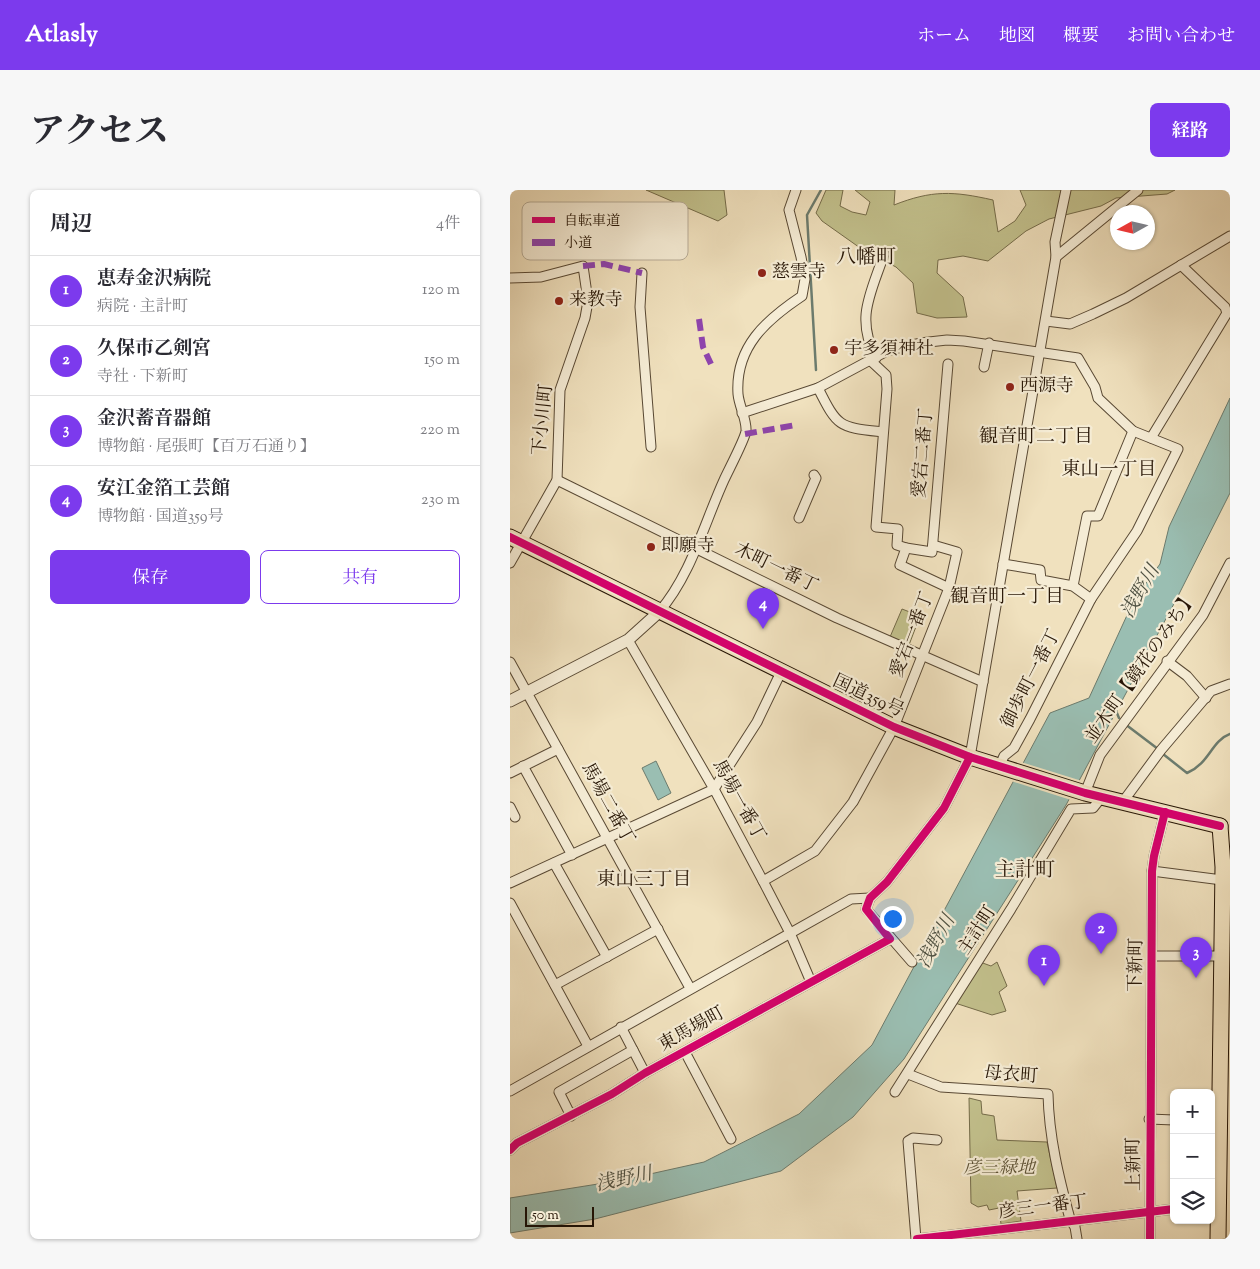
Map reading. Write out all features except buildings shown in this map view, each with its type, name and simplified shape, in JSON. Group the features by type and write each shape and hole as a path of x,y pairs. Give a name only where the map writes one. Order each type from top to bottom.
{"highway":[{"name":"国道359号","path":"516,540 894,727 970,756 1081,791 1097,803 1122,803 1225,824"},
{"path":"1218,1239 1215,1207 1221,1122 1225,949 1225,824"}],"street":[{"path":"510,701 628,640 659,612 672,596 696,547 746,432 737,380 740,361 761,327 802,296 805,279 789,210 796,190"},
{"path":"912,962 890,939 866,909 870,898 888,882 944,808 970,756 1041,352 1056,257 1055,242 1066,190"},
{"path":"1056,257 1138,190"},
{"path":"1046,321 1070,324 1078,321 1126,298 1230,236"},
{"path":"884,254 864,314 873,359 886,374 887,379 876,504 876,527 898,529 897,545 906,548 932,552 933,545"},
{"path":"742,413 818,388 887,351 920,343 947,340 989,343 1078,358 1095,387 1098,398 1133,431 1151,438 1227,313 1225,307 1182,265"},
{"name":"下小川町","path":"510,278 541,277 583,266 588,301 585,318 560,390 557,480 516,540 510,563"},
{"path":"642,273 641,315 651,447"},
{"path":"984,368 989,343"},
{"name":"愛宕二番丁","path":"933,545 948,364"},
{"path":"818,388 833,418 847,428 883,432"},
{"path":"1073,586 1087,516 1098,516 1133,431"},
{"name":"御歩町一番丁","path":"1003,766 1004,756 1014,748 1092,599 1136,531 1178,449 1151,438"},
{"path":"799,518 816,478 814,475"},
{"name":"木町一番丁","path":"557,480 837,618 983,682"},
{"name":"愛宕一番丁","path":"763,881 815,851 853,802 894,727 949,588 957,552 933,545"},
{"path":"906,548 900,566 949,588"},
{"name":"並木町【鏡花のみち】","path":"1081,791 1100,755 1167,661 1203,615 1230,563"},
{"path":"1003,564 1040,570 1041,580 1073,586 1092,599"},
{"name":"馬場一番丁","path":"628,640 714,789 790,933 811,982"},
{"path":"1167,661 1187,676 1206,698"},
{"name":"馬場二番丁","path":"510,662 690,988"},
{"path":"510,883 714,789 757,722 781,672"},
{"path":"1122,803 1161,750 1211,691 1230,684"},
{"path":"510,773 558,749"},
{"path":"524,766 572,855"},
{"name":"主計町","path":"895,1092 908,1074 1071,809 1097,803"},
{"path":"510,807 515,817"},
{"name":"下新町","path":"1149,1119 1152,871 1165,812"},
{"path":"554,863 607,957"},
{"path":"1152,871 1225,881"},
{"path":"510,1091 851,899 870,898"},
{"path":"510,903 588,1046"},
{"path":"555,985 658,929"},
{"name":"東馬場町","path":"510,1150 517,1143 571,1116 645,1073 890,939"},
{"path":"1152,956 1225,949"},
{"path":"621,1027 645,1073"},
{"path":"571,1116 559,1092 634,1050"},
{"path":"684,1052 731,1139"},
{"name":"母衣町","path":"908,1074 941,1087 1048,1094 1049,1124 1053,1150 1070,1219"},
{"path":"1149,1119 1170,1120"},
{"name":"上新町","path":"1149,1119 1150,1239"},
{"path":"916,1239 908,1141 913,1138 937,1140"},
{"name":"彦三一番丁","path":"916,1239 1070,1219 1170,1209"},
{"path":"1070,1219 1075,1228 1077,1239"}],"green space":[{"path":"646,190 724,190 727,215 718,221 688,208 688,202 674,202"},
{"path":"826,190 843,190 840,206 852,212 866,215 870,202 855,190 895,190 894,205 931,194 966,195 993,200 998,232 1015,221 1026,205 1020,190 1175,190 1167,194 1116,198 1101,206 1049,219 1026,231 988,261 963,256 938,260 937,273 963,297 967,317 937,318 917,313 913,283 896,267 863,250 822,221 816,213"},
{"path":"902,609 920,616 909,645 890,637"},
{"path":"980,962 991,966 997,962 1007,986 999,992 1006,1011 992,1015 955,1003"},
{"name":"彦三緑地","path":"969,1098 981,1101 982,1114 994,1116 997,1140 1047,1142 1057,1188 1017,1191 1021,1221 1001,1224 999,1208 989,1210 987,1205 978,1207 971,1203"}],"water":[{"name":"浅野川","path":"1230,398 1230,493 1176,600 1066,805 904,1059 853,1117 781,1171 595,1219 510,1233 510,1198 623,1180 704,1162 799,1114 872,1045 1050,713 1089,698 1134,600 1160,564 1169,527"},
{"path":"656,761 671,793 658,800 642,768"}],"pier":[{"path":"1021,762 1082,781 1071,800 1011,781"}],"waterway":[{"path":"816,370 807,215 821,190"},
{"path":"1114,706 1119,718"},
{"path":"1125,724 1158,749"},
{"path":"1163,754 1187,773 1201,764 1218,742 1230,734"}],"marked path":[{"path":"583,266 604,264 642,273"},
{"path":"699,319 703,347 711,364"},
{"path":"745,434 796,425"}],"cycle path":[{"path":"510,537 894,727 970,757 1085,793 1220,826"},
{"path":"510,1150 517,1143 612,1094 645,1073 890,939 866,909 870,898 887,882 944,808 970,757"},
{"path":"1150,1239 1152,871 1165,812"},
{"path":"917,1239 1170,1209"}],"place":[{"name":"慈雲寺","path":"762,273"},
{"name":"来教寺","path":"559,301"},
{"name":"宇多須神社","path":"834,350"},
{"name":"西源寺","path":"1010,387"},
{"name":"即願寺","path":"651,547"},
{"name":"安江金箔工芸館","path":"763,629"},
{"name":"久保市乙剣宮","path":"1101,954"},
{"name":"金沢蓄音器館","path":"1196,978"},
{"name":"恵寿金沢病院","path":"1044,986"}],"district":[{"name":"八幡町","path":"866,258"},
{"name":"観音町二丁目","path":"1036,437"},
{"name":"東山一丁目","path":"1109,470"},
{"name":"観音町一丁目","path":"1007,597"},
{"name":"主計町","path":"1025,871"},
{"name":"東山三丁目","path":"644,880"}]}
